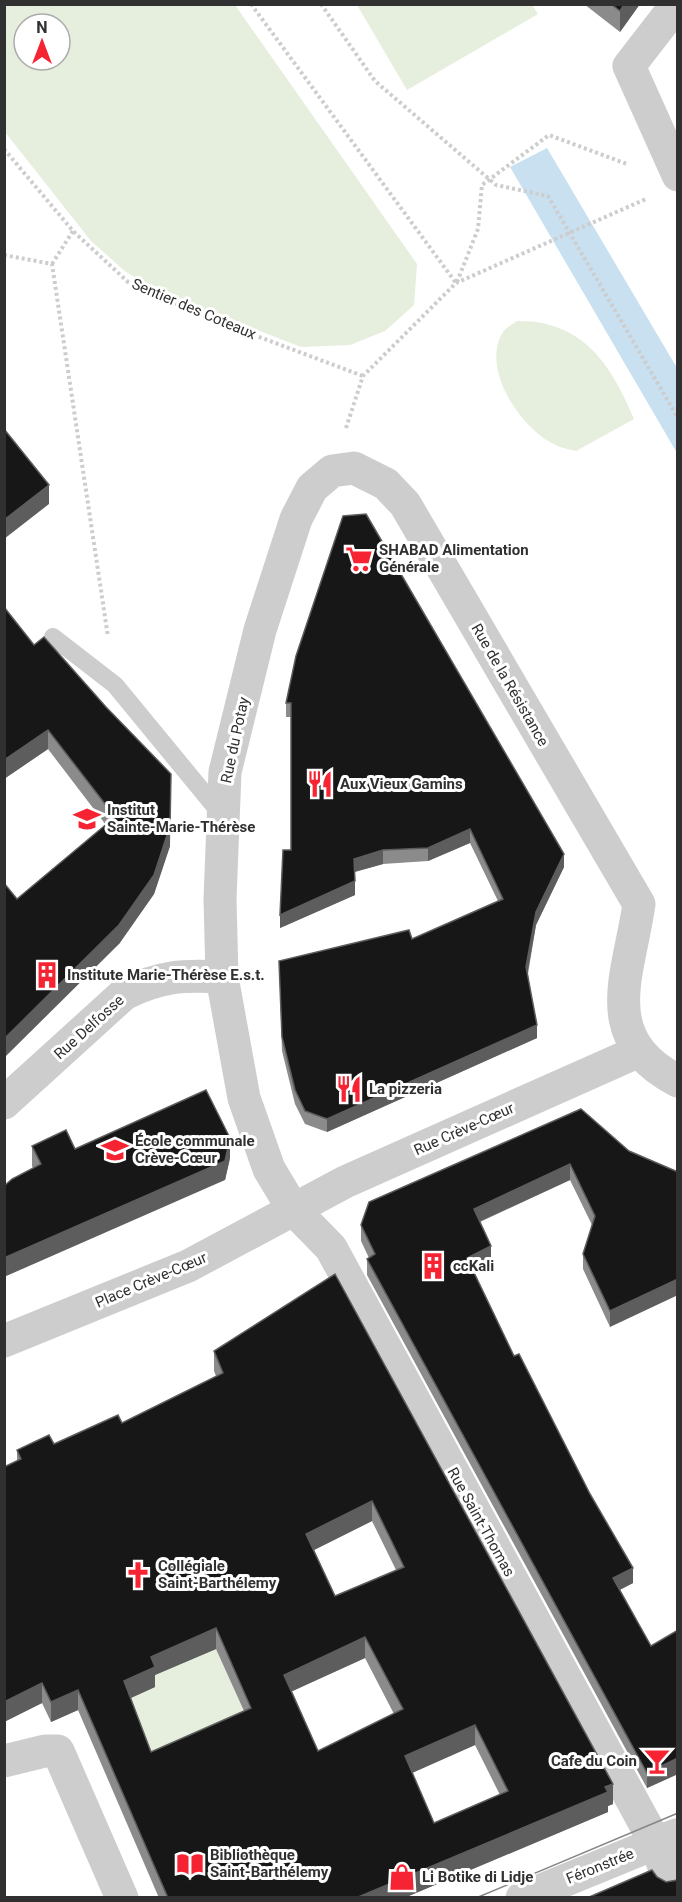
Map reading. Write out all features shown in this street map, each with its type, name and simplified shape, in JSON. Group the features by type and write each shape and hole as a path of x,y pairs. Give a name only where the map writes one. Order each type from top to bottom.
{"street":[{"path":"667,185 629,66 677,4"},
{"name":"Rue de la Résistance","path":"332,471 354,468 372,476 386,484 405,504 639,904 634,937 623,979 625,1021 637,1052"},
{"name":"Rue du Potay","path":"293,1209 269,1169 244,1098 222,977 222,815 225,772 260,630 296,519 312,488 332,471"},
{"name":"Rue Delfosse","path":"4,1104 124,994 148,982 177,975 222,977"},
{"path":"637,1052 657,1070 678,1081"},
{"name":"Rue Crève-Cœur","path":"293,1209 345,1182 637,1052"},
{"name":"Place Crève-Cœur","path":"4,1341 188,1266 293,1209"},
{"name":"Rue Saint-Thomas","path":"293,1209 331,1248 667,1839 670,1884"},
{"path":"4,1761 45,1751 58,1751 122,1898"},
{"name":"Féronstrée","path":"522,1898 667,1839"}],"lane":[{"path":"53,637 116,685 222,815"}],"path":[{"path":"251,4 456,283"},
{"path":"321,4 375,81 496,185 548,196 678,418"},
{"path":"456,283 478,229 482,185 549,135 634,166"},
{"name":"Sentier des Coteaux","path":"4,149 73,231 128,282 201,315 363,376"},
{"path":"332,471 363,376 456,283 591,223 667,185"},
{"path":"73,231 52,264 116,685"},
{"path":"4,255 52,264"}],"green space":[{"path":"5,4 235,5 417,264 414,305 385,331 350,345 301,347 162,293 126,272 91,241 5,132"},
{"path":"357,5 532,5 538,14 407,90"},
{"path":"517,321 540,323 559,328 577,337 604,364 615,380 634,419 576,451 559,446 541,436 517,411 500,379 497,347 503,332"},
{"path":"217,1648 251,1728 151,1772 124,1701 151,1677"}],"water":[{"path":"547,148 677,368 677,453 510,167"}],"building":[{"path":"611,4 624,4 620,11"},
{"path":"4,429 49,485 4,520"},
{"path":"366,514 564,854 536,912 526,967 537,1025 327,1119 305,1111 295,1090 282,1037 279,961 409,930 412,939 503,899 470,829 428,848 383,850 354,859 355,881 280,915 283,850 291,850 291,703 286,703 296,656 343,516"},
{"name":"Institut Sainte-Marie-Thérèse","path":"4,607 34,645 44,637 106,707 171,774 170,826 154,875 119,925 4,1039 4,883 17,899 115,817 48,730 4,760"},
{"path":"206,1090 230,1138 225,1161 4,1258 4,1186 12,1179 41,1164 32,1146 66,1130 75,1149"},
{"path":"581,1109 629,1151 678,1172 678,1279 610,1311 583,1254 595,1216 570,1164 474,1209 491,1246 467,1258 514,1356 519,1354 590,1494 633,1568 613,1578 651,1646 678,1630 678,1758 647,1773 367,1259 375,1254 361,1225 369,1202"},
{"path":"335,1274 613,1784 605,1787 608,1792 356,1898 168,1898 78,1690 51,1702 42,1683 4,1702 4,1467 21,1459 17,1450 49,1435 54,1444 118,1415 122,1423 223,1373 214,1351","holes":["372,1501 404,1567 335,1596 306,1534","216,1628 251,1708 151,1752 124,1681 155,1667 151,1657","365,1637 403,1709 318,1751 284,1675","475,1725 508,1791 434,1823 405,1756"]},
{"path":"652,1870 657,1877 666,1882 678,1880 678,1898 587,1898"}],"tram line":[{"path":"476,1898 678,1813"}],"place":[{"name":"SHABAD Alimentation Générale","path":"359,559"},
{"name":"Aux Vieux Gamins","path":"320,784"},
{"name":"Institut Sainte-Marie-Thérèse","path":"87,819"},
{"name":"Institute Marie-Thérèse E.s.t.","path":"47,975"},
{"name":"La pizzeria","path":"349,1089"},
{"name":"École communale Crève-Cœur","path":"115,1150"},
{"name":"ccKali","path":"433,1266"},
{"name":"Collégiale Saint-Barthélemy","path":"138,1575"},
{"name":"Cafe du Coin","path":"657,1761"},
{"name":"Bibliothèque Saint-Barthélemy","path":"190,1864"},
{"name":"Li Botike di Lidje","path":"402,1877"}]}
